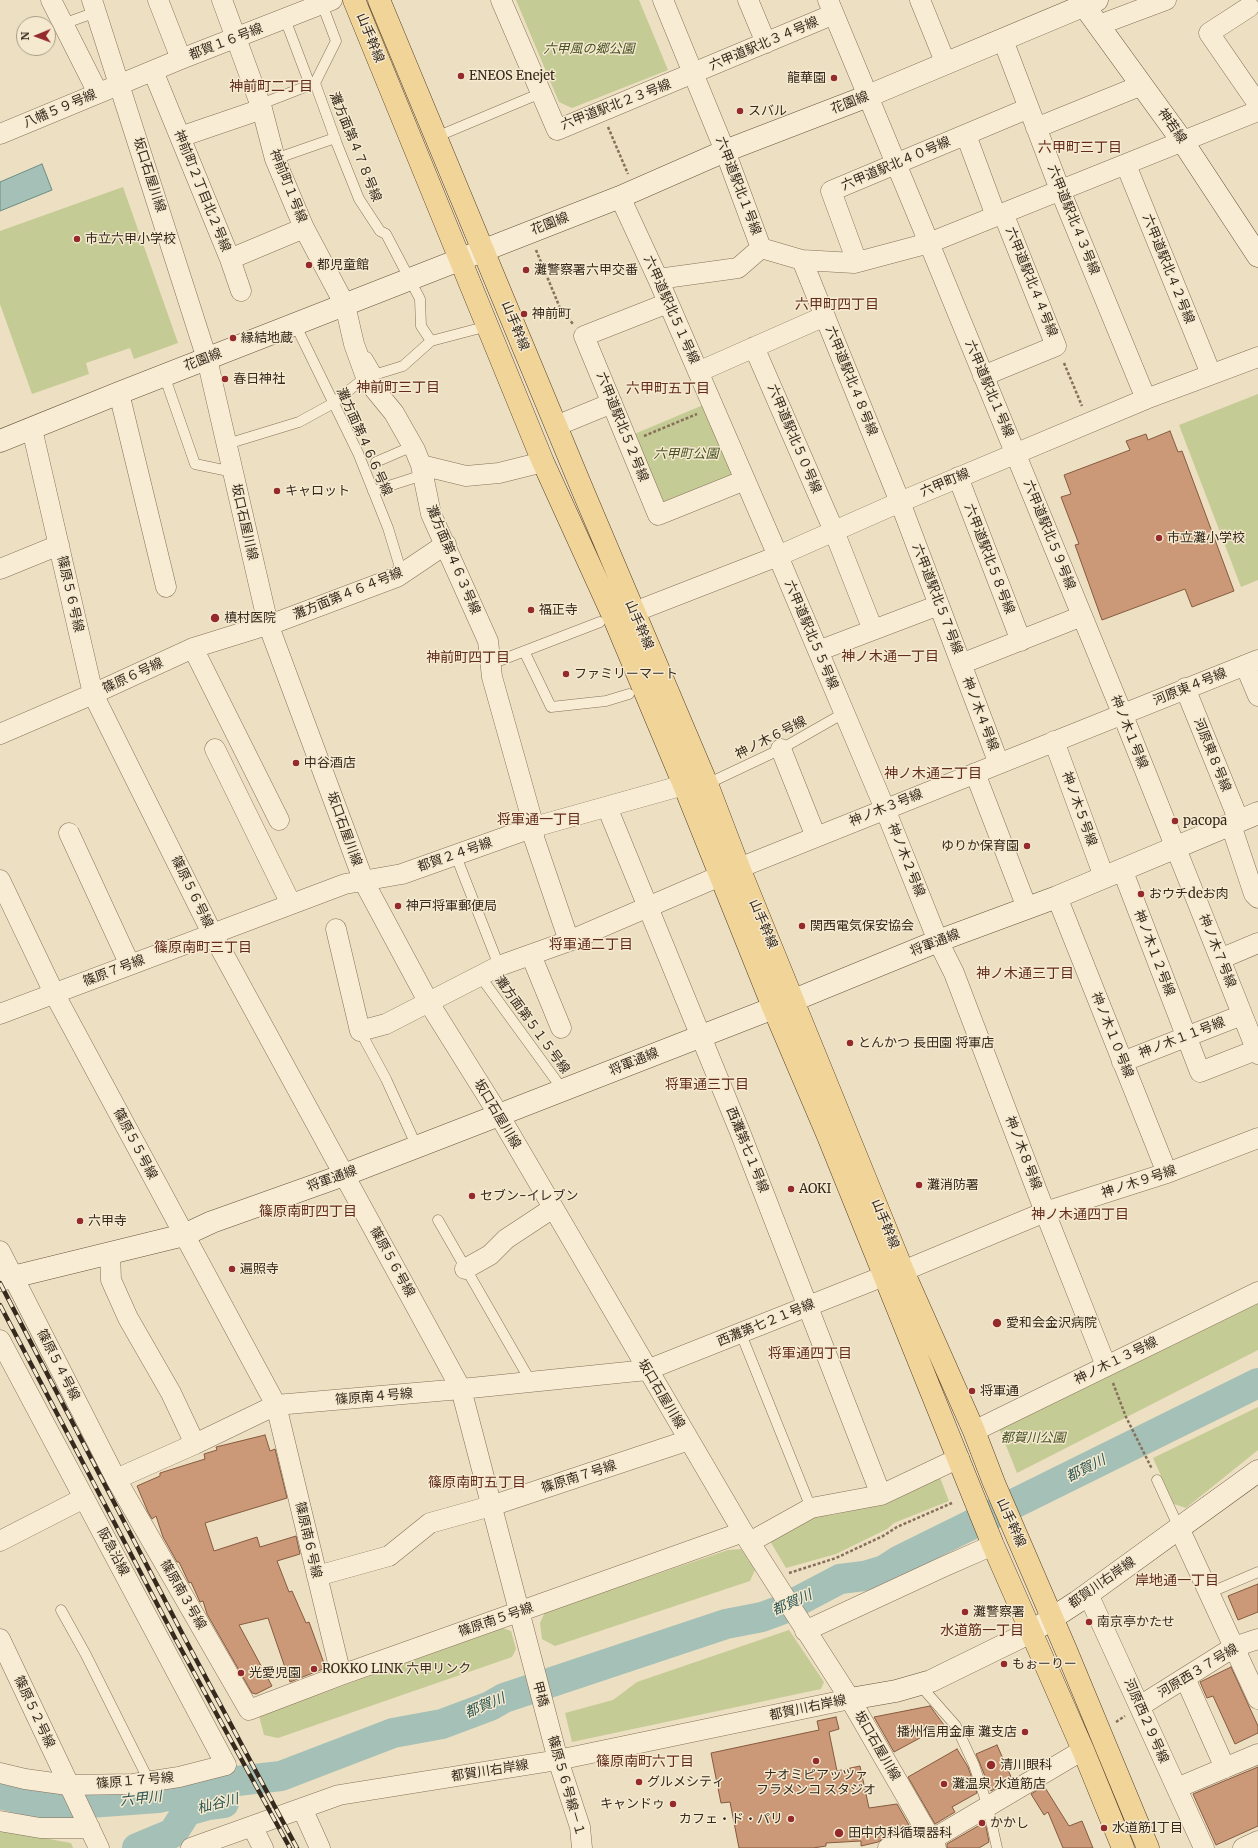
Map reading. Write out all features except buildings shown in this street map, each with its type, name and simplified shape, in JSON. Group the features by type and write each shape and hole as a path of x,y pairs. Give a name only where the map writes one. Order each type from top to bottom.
{"main road":[{"name":"山手幹線","path":"354,0 543,462 614,618 684,785 730,872 794,1000 894,1273 971,1492 1083,1750 1123,1848"},
{"name":"山手幹線","path":"379,0 707,784 730,872 773,1007 828,1136 894,1273 974,1431 994,1483 1052,1617 1148,1848"}],"street":[{"path":"51,0 98,93"},
{"path":"158,0 181,59"},
{"name":"神前町１号線","path":"222,0 262,107 275,160 304,228 345,305"},
{"name":"六甲道駅北２３号線","path":"501,0 557,130 693,74"},
{"name":"六甲道駅北１号線","path":"663,0 725,151 761,248 802,260 857,262 928,243 1015,453"},
{"path":"748,0 766,43"},
{"path":"920,0 946,64"},
{"path":"1099,24 1166,0"},
{"name":"都賀１６号線","path":"120,84 327,2"},
{"name":"花園線","path":"0,441 627,193 725,151 868,96 1003,40 1087,2"},
{"name":"神若線","path":"1087,2 1099,24 1183,142 1258,256"},
{"name":"坂口石屋川線","path":"94,6 207,359 268,624 364,882 429,1003 499,1115 647,1370 747,1537 781,1578 804,1628 850,1699 924,1845"},
{"path":"832,7 928,243 1258,111"},
{"name":"六甲道駅北３４号線","path":"693,74 766,43 832,7"},
{"path":"1250,8 1209,33 1258,104"},
{"name":"六甲道駅北４３号線","path":"1003,40 1060,190 1146,399"},
{"name":"神前町２丁目北２号線","path":"153,71 230,259 304,228"},
{"name":"八幡５９号線","path":"0,134 120,84"},
{"path":"1036,128 1142,85"},
{"path":"180,137 262,107"},
{"name":"六甲道駅北４０号線","path":"857,262 832,191 1029,108"},
{"name":"六甲道駅北４４号線","path":"966,135 1056,346 983,376"},
{"name":"六甲道駅北４２号線","path":"1126,165 1211,374"},
{"name":"六甲道駅北５１号線","path":"627,193 658,279 778,556"},
{"path":"658,279 738,268 761,248"},
{"path":"230,259 241,291"},
{"name":"六甲道駅北４８号線","path":"802,260 900,502"},
{"path":"584,336 668,303"},
{"name":"灘方面第４６３号線","path":"345,305 354,344 366,377 394,413 413,446 422,470 431,514 446,544 488,641 492,678 534,827 534,838 569,941"},
{"path":"698,372 825,316"},
{"name":"六甲道駅北５２号線","path":"584,336 658,515 745,480"},
{"name":"六甲道駅北５０号線","path":"754,347 834,531 874,630"},
{"name":"六甲町線","path":"634,612 778,556 958,477 1089,422 1258,357"},
{"path":"119,393 166,587"},
{"path":"556,426 612,403"},
{"name":"篠原５６号線","path":"32,429 93,694 212,933 461,1390 491,1506"},
{"name":"六甲道駅北５９号線","path":"1015,453 1082,616"},
{"path":"422,470 466,476 499,473 543,462"},
{"name":"六甲道駅北５８号線","path":"958,477 1021,641"},
{"name":"六甲道駅北５７号線","path":"900,502 961,664 1082,616"},
{"name":"灘方面第４６４号線","path":"268,624 402,574 446,544"},
{"path":"0,569 59,545"},
{"name":"六甲道駅北５５号線","path":"778,556 844,713"},
{"path":"818,651 939,605"},
{"name":"神ノ木１号線","path":"1082,616 1176,847"},
{"name":"篠原６号線","path":"0,734 93,694 193,648 268,624"},
{"path":"193,648 279,820"},
{"path":"1251,662 1258,696"},
{"name":"河原東４号線","path":"1122,713 1251,662"},
{"name":"神ノ木４号線","path":"961,664 999,764"},
{"name":"河原東８号線","path":"1186,688 1243,820 1254,894 1258,898"},
{"name":"神ノ木２号線","path":"844,713 885,809 938,941"},
{"name":"神ノ木３号線","path":"360,1032 386,1024 499,966 569,941 730,872 1122,713"},
{"name":"神ノ木５号線","path":"1054,741 1113,873"},
{"path":"215,749 291,904"},
{"path":"781,749 816,837"},
{"path":"976,773 1027,908"},
{"name":"都賀２４号線","path":"364,882 402,874 534,827 684,785"},
{"name":"西灘第七１号線","path":"607,807 647,908 740,1132 881,1495"},
{"name":"将軍通線","path":"7,1278 184,1235 212,1222 344,1175 417,1147 794,1000 938,941 1057,897 1243,820"},
{"path":"69,833 130,965"},
{"name":"神ノ木７号線","path":"1176,847 1257,1052"},
{"name":"神ノ木１２号線","path":"1113,873 1187,1037 1200,1072 1257,1052"},
{"name":"篠原５５号線","path":"0,880 54,993 276,1405"},
{"name":"篠原７号線","path":"0,1014 345,884 364,882"},
{"name":"神ノ木１０号線","path":"1057,897 1167,1174"},
{"path":"336,929 360,1032"},
{"name":"神ノ木８号線","path":"938,941 954,973 1045,1212 1106,1366"},
{"path":"1220,959 1258,943"},
{"path":"531,955 561,1028"},
{"name":"神ノ木１１号線","path":"1122,1062 1242,1015"},
{"name":"神ノ木９号線","path":"894,1273 1045,1212 1167,1174 1258,1138"},
{"path":"465,1269 490,1255 506,1239 553,1208"},
{"name":"篠原５４号線","path":"0,1251 7,1278 116,1479"},
{"path":"110,1253 111,1280 128,1318 171,1393 195,1444"},
{"name":"西灘第七２１号線","path":"647,1370 894,1273"},
{"name":"神ノ木１３号線","path":"974,1431 1258,1292"},
{"name":"阪急沿線","path":"0,1340 226,1764"},
{"name":"篠原南４号線","path":"116,1479 195,1444 276,1405 461,1390 647,1370"},
{"name":"篠原南６号線","path":"276,1405 340,1675"},
{"name":"篠原南７号線","path":"317,1576 389,1556 430,1523 491,1506 689,1440"},
{"name":"篠原南５号線","path":"249,1710 340,1675 518,1612 747,1537 811,1508 881,1495 959,1458"},
{"name":"都賀川右岸線","path":"191,1848 339,1796 558,1760 850,1699 896,1691 931,1681 1031,1632 1088,1594 1258,1470"},
{"name":"篠原南３号線","path":"116,1479 249,1710"},
{"path":"0,1541 84,1498"},
{"name":"甲橋","path":"491,1506 548,1723"},
{"path":"1179,1528 1258,1699"},
{"path":"804,1628 993,1545"},
{"name":"河原西２９号線","path":"1088,1594 1204,1848"},
{"name":"篠原５２号線","path":"0,1639 68,1785 90,1828"},
{"name":"河原西３７号線","path":"1140,1706 1234,1647 1258,1639"},
{"path":"1185,1678 1225,1768"},
{"name":"篠原５６号線－１","path":"548,1723 558,1760 580,1827 582,1848"},
{"path":"888,1848 924,1845 1083,1750"},
{"path":"1177,1788 1258,1754"},
{"name":"篠原１７号線","path":"0,1772 25,1779 68,1785 133,1784 179,1777 226,1764"},
{"path":"302,1808 320,1848"},
{"path":"0,1821 40,1828 90,1828 97,1848"},
{"path":"252,1826 263,1848"},
{"path":"1243,1848 1258,1841"}],"lane":[{"path":"262,107 313,84 336,41 327,2"},
{"path":"63,24 94,6"},
{"name":"灘方面第４７８号線","path":"285,19 359,199 380,231 386,234 420,299 422,326 431,341"},
{"path":"436,138 541,93"},
{"path":"275,160 335,138"},
{"name":"灘方面第４６６号線","path":"295,324 332,403 358,453 388,528 402,574"},
{"path":"354,344 360,347 377,374 403,366 431,341 488,326"},
{"path":"164,375 195,464 233,472"},
{"path":"227,444 299,422 332,403 366,377"},
{"path":"376,462 413,446"},
{"path":"373,491 422,470"},
{"path":"491,664 600,622"},
{"path":"524,652 551,707 606,701 629,694"},
{"name":"神ノ木６号線","path":"707,784 781,749 844,713"},
{"path":"456,856 499,966"},
{"name":"灘方面第５１５号線","path":"480,976 563,1090"},
{"path":"360,1032 386,1079 417,1147"},
{"path":"438,1220 531,1382"},
{"path":"741,1334 811,1508"},
{"path":"1157,1480 1179,1528"},
{"path":"1209,1593 1258,1572"},
{"path":"61,1610 86,1655 149,1781"},
{"path":"918,1684 956,1726 974,1765 988,1807 997,1848"}],"path":[{"path":"602,111 627,193"},
{"path":"528,232 560,308 584,336"},
{"path":"1056,346 1089,422"},
{"path":"628,443 695,414 715,411"},
{"path":"1106,1366 1126,1417 1150,1464"},
{"path":"781,1578 836,1558 883,1536 897,1527 952,1503"}],"green space":[{"name":"六甲風の郷公園","path":"516,0 639,0 668,70 572,108 559,102"},
{"path":"123,187 178,343 134,359 130,348 86,363 89,374 32,394 0,304 0,231"},
{"path":"1258,394 1258,580 1241,587 1179,425"},
{"name":"六甲町公園","path":"708,403 737,469 729,479 669,503 658,499 632,435"},
{"name":"都賀川公園","path":"1258,1300 1258,1350 1017,1473 999,1428"},
{"path":"1258,1407 1258,1450 1186,1508 1174,1504 1153,1458"},
{"path":"939,1475 949,1501 894,1523 887,1529 836,1554 786,1568 770,1541 813,1516 832,1515 879,1505"},
{"path":"741,1549 755,1570 750,1581 555,1646 542,1639 540,1623 545,1612 728,1550"},
{"path":"503,1628 511,1631 516,1649 512,1657 278,1738 264,1735 259,1716"},
{"path":"789,1630 824,1682 821,1689 572,1742 565,1713 613,1700 637,1682"},
{"path":"0,1830 71,1843 73,1848 0,1848"}],"water":[{"path":"42,164 52,190 0,211 0,182"}],"waterway":[{"name":"都賀川","path":"0,1794 48,1806 158,1798 237,1781 281,1776 393,1733 442,1724 490,1706 504,1698 726,1624 762,1617 781,1610 840,1579 864,1576 884,1570 898,1561 1258,1383"},
{"name":"杣谷川","path":"137,1848 173,1833 187,1811 208,1805 224,1803"}],"railway":[{"path":"0,1283 183,1635 297,1848"},
{"path":"0,1305 176,1640 290,1848"}],"place":[{"name":"ENEOS Enejet","path":"461,76"},
{"name":"龍華園","path":"834,78"},
{"name":"スバル","path":"740,111"},
{"name":"市立六甲小学校","path":"77,239"},
{"name":"都児童館","path":"309,265"},
{"name":"灘警察署六甲交番","path":"526,270"},
{"name":"神前町","path":"524,314"},
{"name":"縁結地蔵","path":"233,338"},
{"name":"春日神社","path":"225,379"},
{"name":"キャロット","path":"277,491"},
{"name":"市立灘小学校","path":"1159,538"},
{"name":"福正寺","path":"531,610"},
{"name":"槙村医院","path":"215,618"},
{"name":"ファミリーマート","path":"566,674"},
{"name":"中谷酒店","path":"296,763"},
{"name":"pacopa","path":"1175,821"},
{"name":"ゆりか保育園","path":"1027,846"},
{"name":"おウチdeお肉","path":"1141,894"},
{"name":"神戸将軍郵便局","path":"398,906"},
{"name":"関西電気保安協会","path":"802,926"},
{"name":"とんかつ 長田園 将軍店","path":"850,1043"},
{"name":"灘消防署","path":"919,1185"},
{"name":"AOKI","path":"791,1189"},
{"name":"セブン-イレブン","path":"472,1196"},
{"name":"六甲寺","path":"80,1221"},
{"name":"遍照寺","path":"232,1269"},
{"name":"愛和会金沢病院","path":"997,1323"},
{"name":"将軍通","path":"972,1391"},
{"name":"灘警察署","path":"965,1612"},
{"name":"南京亭かたせ","path":"1089,1622"},
{"name":"もぉーりー","path":"1004,1664"},
{"name":"ROKKO LINK 六甲リンク","path":"314,1669"},
{"name":"光愛児園","path":"241,1673"},
{"name":"播州信用金庫 灘支店","path":"1025,1732"},
{"name":"ナオミピアッツァ フラメンコ スタジオ","path":"816,1761"},
{"name":"清川眼科","path":"991,1765"},
{"name":"グルメシティ","path":"639,1782"},
{"name":"灘温泉 水道筋店","path":"944,1784"},
{"name":"キャンドゥ","path":"673,1804"},
{"name":"カフェ・ド・パリ","path":"791,1819"},
{"name":"かかし","path":"982,1823"},
{"name":"水道筋1丁目","path":"1104,1828"},
{"name":"田中内科循環器科","path":"839,1833"}],"district":[{"name":"神前町二丁目","path":"271,87"},
{"name":"六甲町三丁目","path":"1080,148"},
{"name":"六甲町四丁目","path":"837,305"},
{"name":"神前町三丁目","path":"398,388"},
{"name":"六甲町五丁目","path":"668,389"},
{"name":"神ノ木通一丁目","path":"890,657"},
{"name":"神前町四丁目","path":"468,658"},
{"name":"神ノ木通二丁目","path":"933,774"},
{"name":"将軍通一丁目","path":"539,820"},
{"name":"将軍通二丁目","path":"591,945"},
{"name":"篠原南町三丁目","path":"203,948"},
{"name":"神ノ木通三丁目","path":"1025,974"},
{"name":"将軍通三丁目","path":"707,1085"},
{"name":"篠原南町四丁目","path":"308,1212"},
{"name":"神ノ木通四丁目","path":"1080,1215"},
{"name":"将軍通四丁目","path":"810,1354"},
{"name":"篠原南町五丁目","path":"477,1483"},
{"name":"岸地通一丁目","path":"1177,1581"},
{"name":"水道筋一丁目","path":"982,1631"},
{"name":"篠原南町六丁目","path":"645,1762"}],"water label":[{"name":"六甲川","path":"141,1799"}]}
